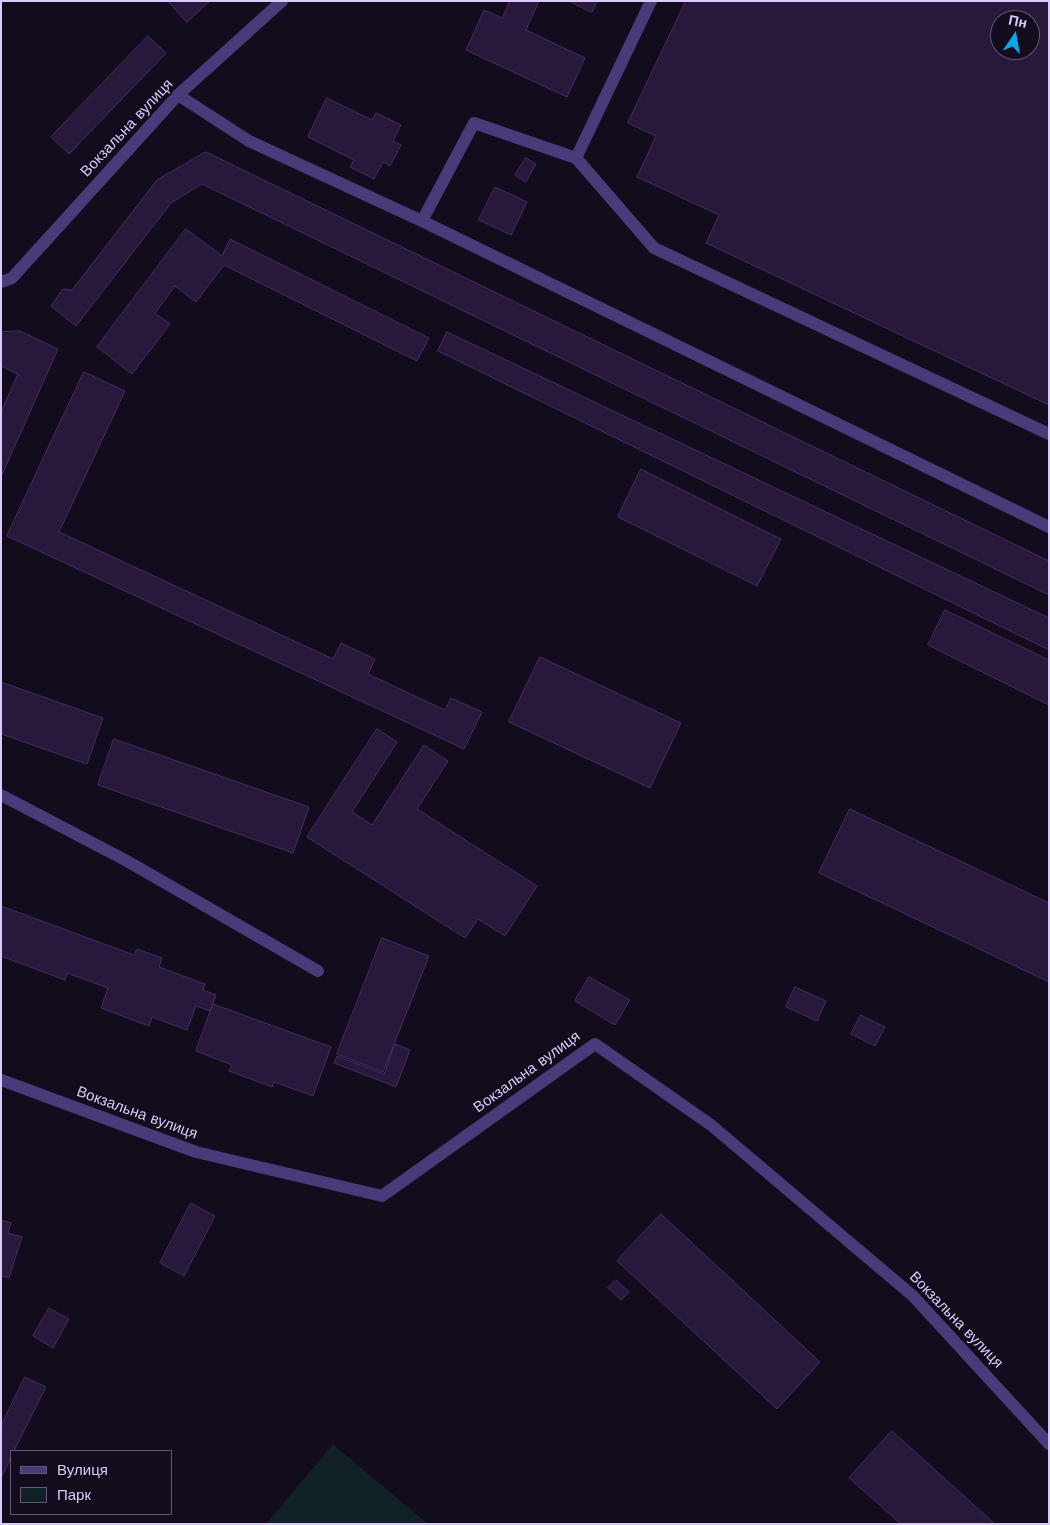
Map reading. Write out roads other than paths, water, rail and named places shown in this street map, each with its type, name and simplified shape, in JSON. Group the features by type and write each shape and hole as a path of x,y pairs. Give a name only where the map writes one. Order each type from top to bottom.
{"street":[{"name":"Вокзальна вулиця","path":"1,282 12,278 178,95 282,1"},
{"path":"576,158 650,1"},
{"path":"178,95 249,141 422,221 1049,527"},
{"path":"422,221 474,123 576,158 654,248 1049,434"},
{"path":"1,795 128,861 318,971"},
{"name":"Вокзальна вулиця","path":"1,1080 196,1152 382,1196 595,1044 711,1125 913,1296 1049,1444"}]}
